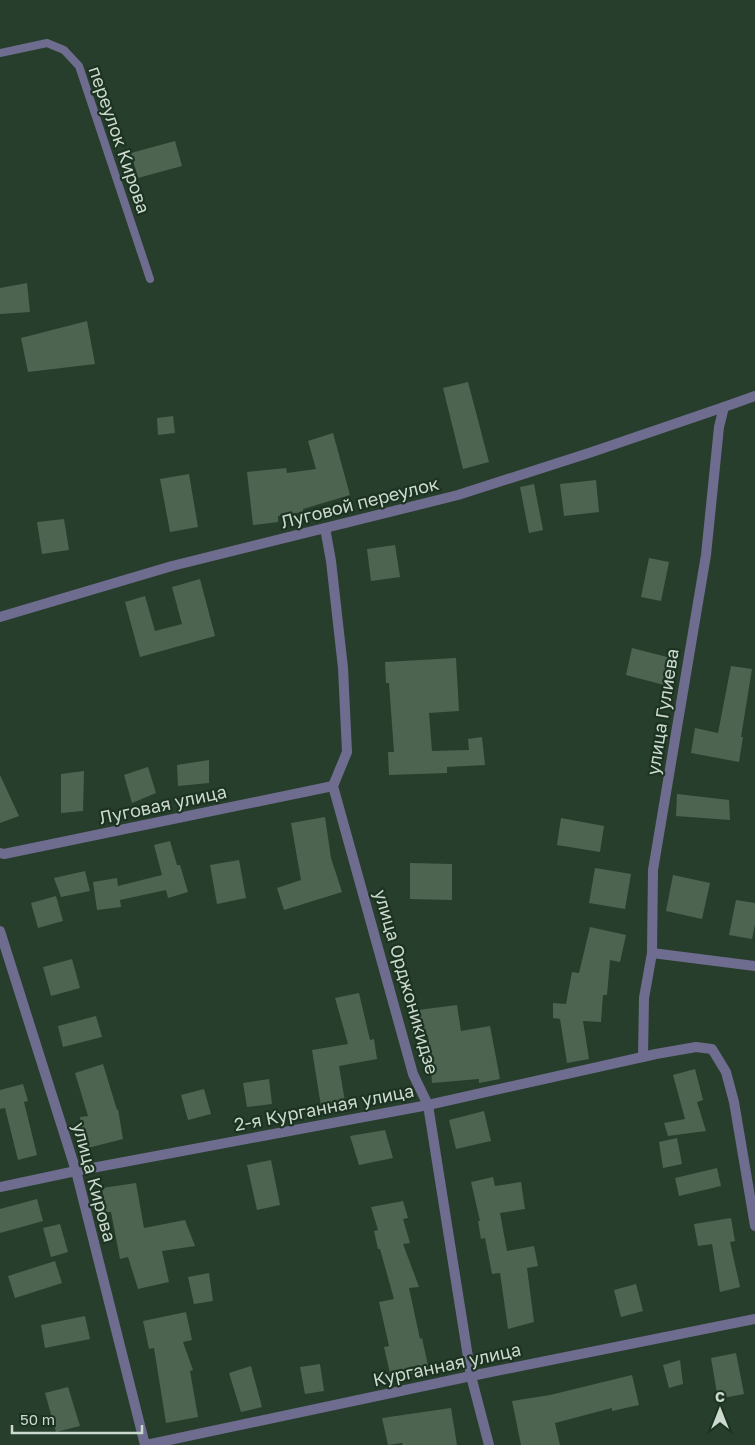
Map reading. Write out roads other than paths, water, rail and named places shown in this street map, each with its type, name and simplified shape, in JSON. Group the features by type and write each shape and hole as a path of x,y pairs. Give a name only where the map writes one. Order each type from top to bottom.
{"street":[{"path":"724,407 755,396"},
{"name":"Луговой переулок","path":"0,617 172,566 458,495 724,407"},
{"name":"улица Гулиева","path":"643,1057 644,998 652,953 654,870 706,555 719,427 724,407"},
{"path":"325,528 332,561 343,668 347,752 333,786"},
{"name":"Луговая улица","path":"0,853 4,854 333,786"},
{"name":"улица Орджоникидзе","path":"333,786 414,1074 428,1105 471,1376 489,1445"},
{"name":"улица Кирова","path":"0,931 76,1171 146,1445"},
{"path":"652,953 755,966"},
{"name":"2-я Курганная улица","path":"0,1187 428,1105 696,1047 712,1049 726,1072 734,1102 755,1226"},
{"name":"Курганная улица","path":"146,1445 471,1376 755,1319"}],"lane":[{"name":"переулок Кирова","path":"0,53 47,43 64,50 79,66 150,279"}]}
